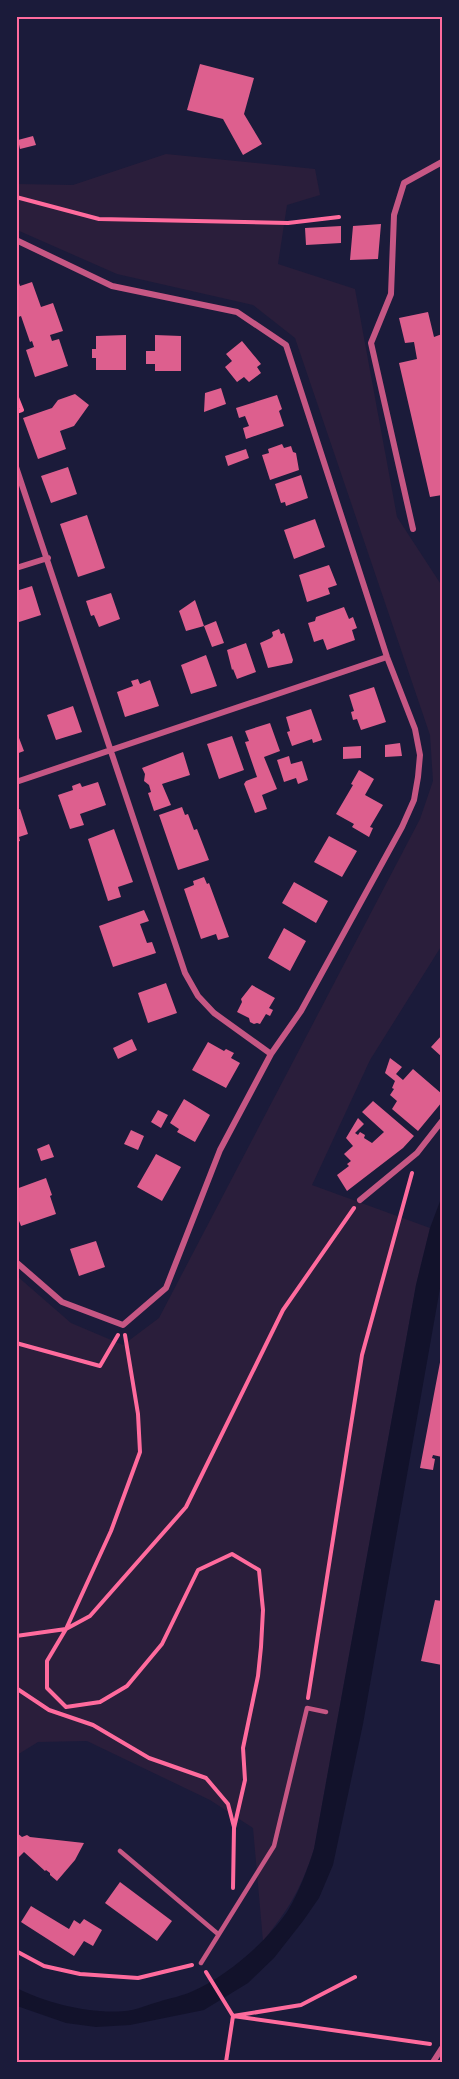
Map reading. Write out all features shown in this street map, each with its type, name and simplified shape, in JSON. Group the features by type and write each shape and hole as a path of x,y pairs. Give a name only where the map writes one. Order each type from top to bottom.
{"street":[{"path":"413,529 371,343 391,294 394,215 404,183 442,162"},
{"path":"16,240 112,286 237,312 286,345 387,657 415,729 420,755 414,800 402,827 302,1011 271,1054 220,1150 166,1288 123,1325 62,1302 16,1263"},
{"path":"16,467 185,973 198,996 214,1013 271,1054"},
{"path":"16,568 48,558"},
{"path":"16,783 387,657"},
{"path":"360,1200 417,1153 442,1121"},
{"path":"433,2062 442,2048"}],"lane":[{"path":"201,1963 274,1846 307,1708 326,1712"},
{"path":"120,1851 218,1934"}],"path":[{"path":"16,197 99,219 288,223 339,217"},
{"path":"16,395 22,410 16,412"},
{"path":"307,1708 362,1355 417,1153"},
{"path":"16,1636 66,1629 90,1616 186,1507 283,1310 360,1200"},
{"path":"16,1343 99,1366 123,1325"},
{"path":"123,1325 138,1414 140,1452 111,1531 66,1629 47,1661 47,1689 66,1707 100,1702 126,1686 162,1644 198,1570 232,1554 259,1570 263,1610 258,1676 243,1748 245,1780 234,1828 233,1913"},
{"path":"16,1689 49,1710 93,1725 149,1758 206,1778 228,1804 234,1828"},
{"path":"16,1951 44,1965 80,1974 138,1978 201,1963"},
{"path":"210,1977 233,2016 226,2062"},
{"path":"233,2016 301,2005 355,1977"},
{"path":"233,2016 431,2044"}],"shaded area":[{"path":"166,154 315,169 320,195 287,205 278,264 355,289 397,517 442,586 442,945 370,1060 312,1185 430,1228 416,1285 314,1849 293,1898 263,1941 253,1828 210,1800 87,1741 38,1742 17,1755 17,1276 71,1323 123,1345 159,1318 420,819 433,781 430,735 295,338 253,305 117,274 17,230 17,184 73,185"},
{"path":"442,1196 442,1277 363,1724 333,1865 319,1898 274,1958 248,1983 204,2010 130,2025 96,2027 66,2023 17,2006 17,1988 58,2004 104,2011 132,2010 189,1993 219,1977 245,1957 268,1935 287,1912 314,1849 416,1285 430,1228"}],"building":[{"path":"200,64 254,78 244,114 262,144 243,155 223,119 187,110"},
{"path":"33,136 36,145 20,149 18,140"},
{"path":"381,224 378,259 350,260 353,226"},
{"path":"341,226 341,243 306,245 305,228"},
{"path":"17,277 20,286 32,282 41,307 53,303 63,331 50,335 52,341 59,339 68,366 35,377 26,350 34,347 21,316 16,318"},
{"path":"428,312 434,337 442,334 442,495 430,497 399,363 417,359 414,342 405,343 399,318"},
{"path":"126,335 126,370 96,370 96,358 92,358 92,349 96,349 96,336"},
{"path":"155,335 181,336 181,371 155,371 155,364 146,364 146,351 155,351"},
{"path":"242,341 261,364 257,367 261,373 249,382 244,377 237,382 225,367 232,361 226,354"},
{"path":"221,388 226,404 204,412 205,393"},
{"path":"75,394 89,405 74,426 60,431 66,449 38,459 23,418 52,408 58,400"},
{"path":"277,395 284,426 246,439 243,428 249,426 245,416 239,418 236,408"},
{"path":"282,444 284,448 291,446 293,452 296,453 299,470 270,480 262,455 269,453 268,449"},
{"path":"246,449 249,458 228,466 225,456"},
{"path":"68,467 77,494 51,503 41,476"},
{"path":"301,475 308,498 286,506 285,502 281,503 275,484"},
{"path":"87,515 105,568 78,577 60,524"},
{"path":"315,519 325,547 294,559 284,530"},
{"path":"329,565 337,585 328,588 330,594 307,602 299,575"},
{"path":"32,586 41,615 16,623 16,591"},
{"path":"111,593 120,619 99,627 94,615 91,616 86,601"},
{"path":"195,600 204,626 186,631 179,611"},
{"path":"344,607 349,619 353,617 357,628 352,630 355,640 327,650 323,639 314,642 308,623 315,621 316,617"},
{"path":"216,621 224,643 212,647 204,626"},
{"path":"279,629 281,634 284,633 293,660 292,663 268,668 260,643 271,638 272,632"},
{"path":"246,643 256,672 237,679 227,650"},
{"path":"206,655 217,686 191,694 181,665"},
{"path":"138,679 140,684 150,680 159,706 125,717 117,692 133,686 131,681"},
{"path":"374,687 386,722 361,730 357,719 353,720 351,712 354,711 349,695"},
{"path":"73,706 82,732 56,740 47,715"},
{"path":"311,709 322,740 313,743 312,739 292,746 287,732 290,731 286,717"},
{"path":"270,723 280,751 264,757 277,789 262,795 267,809 255,813 244,784 257,777 245,742 249,741 245,731"},
{"path":"16,730 24,751 16,754"},
{"path":"232,736 244,770 219,779 207,744"},
{"path":"400,743 402,756 385,757 385,745"},
{"path":"361,746 361,758 343,759 343,747"},
{"path":"183,752 190,775 162,784 171,805 154,811 148,793 151,792 149,785 144,781 145,774 142,768"},
{"path":"289,756 291,764 302,761 308,780 298,784 296,778 284,782 277,760"},
{"path":"359,770 374,779 365,795 383,805 370,827 373,828 369,837 352,827 354,824 336,814"},
{"path":"98,782 106,805 80,814 84,825 70,829 58,795 73,790 72,786 80,783 82,787"},
{"path":"182,807 185,815 188,814 194,830 197,829 209,860 178,870 159,815"},
{"path":"20,809 28,834 19,837 20,841 16,842 16,810"},
{"path":"114,829 133,882 118,887 121,897 108,901 88,839"},
{"path":"329,836 357,851 342,877 314,862"},
{"path":"204,877 207,884 209,883 229,937 218,940 216,934 201,939 184,889 194,885 193,881"},
{"path":"294,882 328,901 316,923 282,903"},
{"path":"144,910 149,921 140,924 147,943 152,942 156,953 113,967 99,926"},
{"path":"284,928 306,941 290,971 268,958"},
{"path":"166,983 177,1013 148,1023 138,993"},
{"path":"252,985 275,998 269,1008 273,1010 270,1016 266,1014 260,1024 250,1022 249,1018 237,1012 242,1002 241,999"},
{"path":"442,1035 442,1057 431,1047"},
{"path":"132,1039 137,1050 118,1059 113,1048"},
{"path":"208,1042 224,1051 226,1049 234,1053 231,1058 240,1063 226,1088 192,1070"},
{"path":"390,1058 402,1067 396,1074 403,1080 413,1069 442,1094 442,1102 418,1131 392,1109 397,1101 390,1095 395,1081 385,1073"},
{"path":"184,1099 210,1115 195,1142 177,1132 179,1129 170,1123"},
{"path":"373,1101 414,1136 403,1148 347,1191 337,1175 349,1166 347,1164 351,1161 344,1154 353,1146 346,1138 358,1118 364,1124 355,1133 358,1135 360,1132 372,1143 384,1132 362,1112"},
{"path":"158,1110 168,1115 161,1128 151,1122"},
{"path":"131,1130 144,1136 138,1150 124,1144"},
{"path":"49,1144 54,1157 41,1161 37,1149"},
{"path":"156,1154 181,1167 162,1201 137,1187"},
{"path":"46,1178 56,1214 21,1226 16,1213 16,1189"},
{"path":"96,1241 105,1267 79,1276 70,1249"},
{"path":"441,1357 442,1457 433,1455 432,1458 435,1459 433,1470 420,1468"},
{"path":"435,1600 442,1601 442,1665 421,1661"},
{"path":"16,1832 22,1837 27,1835 84,1843 75,1860 57,1881 24,1852 16,1860"},
{"path":"120,1882 172,1921 157,1941 105,1903"},
{"path":"31,1906 69,1929 74,1920 80,1924 84,1919 102,1930 93,1946 84,1941 74,1956 21,1922"}]}
